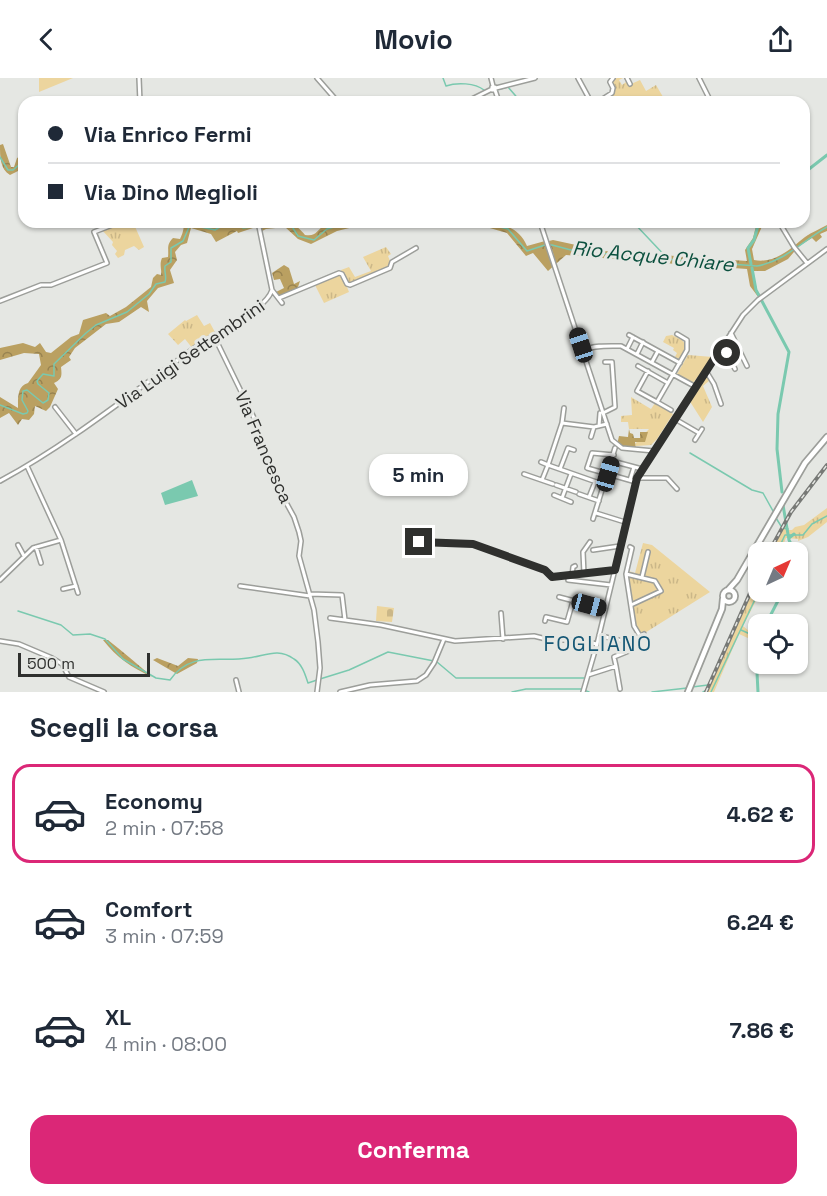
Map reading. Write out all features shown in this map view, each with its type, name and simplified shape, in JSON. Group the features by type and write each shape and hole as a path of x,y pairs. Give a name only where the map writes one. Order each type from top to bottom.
{"main road":[{"path":"689,689 721,612 723,594 737,580 805,463 827,437"},
{"path":"721,612 734,598 737,580"},
{"path":"728,590 734,594"},
{"path":"723,599 730,602"}],"street":[{"path":"139,78 140,96"},
{"path":"317,78 333,96"},
{"path":"491,78 497,96"},
{"path":"478,96 494,89 535,78"},
{"path":"578,78 588,96"},
{"path":"607,96 612,93 613,88 610,81 613,78"},
{"path":"627,78 630,84"},
{"path":"699,78 708,96"},
{"path":"0,301 41,285 51,285 107,263 94,232 104,228"},
{"name":"Via Luigi Settembrini","path":"0,481 76,435 267,299 272,290 260,228"},
{"path":"542,228 602,407 591,437"},
{"path":"783,228 807,263"},
{"path":"279,298 339,273 350,285 390,268 392,262 416,248"},
{"path":"584,691 626,522 642,469 743,315 760,299 827,249"},
{"path":"272,290 282,303"},
{"path":"657,402 687,350 687,341 677,333"},
{"path":"731,333 747,366"},
{"name":"Via Francesca","path":"214,336 257,425 271,475 297,524 301,542 299,556 310,595 319,655 317,692"},
{"path":"627,349 631,336 680,363"},
{"path":"637,354 643,342"},
{"path":"723,345 735,369"},
{"path":"583,351 597,346 608,348 621,346 696,387"},
{"path":"651,363 658,351"},
{"path":"601,413 615,407 612,362 605,362"},
{"path":"638,366 668,383"},
{"path":"648,371 637,391 701,431 695,440"},
{"path":"706,371 714,384 721,404"},
{"path":"56,407 76,435"},
{"path":"602,407 609,409"},
{"path":"542,480 562,423 564,408"},
{"path":"601,413 612,440 619,447 653,452"},
{"path":"562,423 596,426 606,424"},
{"path":"560,469 568,448 574,450"},
{"path":"593,519 615,448"},
{"path":"614,455 592,453 587,468 630,480 667,478 677,489"},
{"path":"612,461 642,469"},
{"path":"541,462 605,485"},
{"path":"27,466 61,540 78,593"},
{"path":"630,480 634,467"},
{"path":"524,474 599,501"},
{"path":"562,498 571,474"},
{"path":"589,497 595,482"},
{"path":"554,495 571,502"},
{"path":"596,513 626,522"},
{"path":"0,580 36,547 61,540"},
{"path":"419,542 473,544 545,570 552,577 615,570"},
{"path":"584,574 583,552 590,542"},
{"path":"18,545 19,550 25,556"},
{"path":"593,550 620,546"},
{"path":"36,547 41,562"},
{"path":"599,635 630,641 642,635 634,626 626,574 632,548 630,547"},
{"path":"642,578 648,552"},
{"path":"572,576 575,566"},
{"path":"626,574 656,581 660,591 631,605"},
{"path":"568,580 612,585"},
{"path":"63,589 76,586"},
{"path":"240,586 310,595 342,595 345,620"},
{"path":"558,597 605,609"},
{"path":"545,621 546,617 567,622 573,601"},
{"path":"501,613 503,639"},
{"path":"330,618 381,625 457,641 534,636 550,640 576,640 597,644"},
{"path":"340,692 370,685 417,681 426,675 434,663 444,639"},
{"path":"0,641 22,645 52,658 61,663 69,677 104,692"},
{"path":"620,689 614,657 631,650"},
{"path":"592,664 594,673"},
{"path":"588,675 616,666"},
{"path":"236,680 239,692"}],"green space":[{"path":"39,78 73,78 39,92"},
{"path":"623,78 619,80 622,85 626,82 624,78 629,85 640,80 646,91 656,85 662,96 609,96 614,92 611,81"},
{"path":"3,144 11,167 14,167 18,158 18,171 10,175 1,162 0,145"},
{"path":"827,225 827,231 820,234 822,237 816,242 812,238 799,246 788,259 765,271 753,271 757,290 761,296 759,298 750,286 747,269 566,255 548,271 533,253 526,256 507,233 490,228 510,228 523,238 527,246 545,241 552,258 554,256 549,241 553,240 604,251 747,261 745,250 753,238 756,228 761,228 752,249 754,260 762,261 775,258 788,251 808,235"},
{"path":"136,228 144,247 139,250 134,246 125,250 124,255 118,258 115,254 117,251 112,245 113,242 102,230"},
{"path":"191,228 187,243 181,245 175,252 177,260 170,270 174,283 158,288 147,301 149,312 141,307 119,322 106,324 75,348 69,357 71,360 61,367 61,377 54,383 58,389 46,411 35,406 34,414 29,420 22,419 18,425 9,413 0,418 0,397 18,408 20,390 41,365 39,354 24,353 0,360 0,348 23,343 35,347 40,343 46,352 51,353 71,337 79,334 83,320 106,313 110,316 126,307 151,287 153,278 157,274 161,275 162,258 168,257 171,240 180,239 183,229"},
{"path":"191,228 253,228 238,233 237,231 216,242 211,234"},
{"path":"286,228 299,228 305,235 309,235 321,228 349,228 337,231 311,244 298,239"},
{"path":"386,247 391,254 388,256 392,270 347,287 349,292 324,303 315,285 342,273 341,270 349,267 355,277 371,271 363,257"},
{"path":"284,265 289,268 294,284 300,281 297,290 280,297 276,292 284,288 280,279 274,280 272,273"},
{"path":"197,315 204,326 210,323 216,334 193,349 185,339 178,345 168,334 185,320"},
{"path":"672,335 686,345 680,359 675,357 677,353 673,350 674,348 663,342 666,336"},
{"path":"688,355 713,357 693,383 677,374"},
{"path":"706,374 709,381 703,386 712,407 703,422 689,400"},
{"path":"631,397 651,409 655,403 673,414 651,445 636,446 635,444 649,429 629,429 628,422 621,422 621,416 632,415"},
{"path":"629,429 634,438 640,438 640,432 648,432 645,442 635,442 636,449 622,448 617,445 619,436 628,437"},
{"path":"827,508 827,522 808,537 798,541 798,539 786,538 784,542 775,542 785,521 787,530 804,525"},
{"path":"643,543 652,545 710,592 640,636 634,626 626,570 635,573"},
{"path":"748,601 755,602 743,626 748,630 748,638 739,634 714,692 707,692"},
{"path":"377,606 394,608 392,622 376,621"},
{"path":"103,640 108,640 152,677 125,661"},
{"path":"157,658 178,666 188,658 198,659 197,663 177,674 153,660"}],"shaded area":[{"path":"192,480 198,496 165,505 161,493"}],"waterway":[{"path":"443,78 446,86 466,84 484,90"},
{"path":"496,90 508,87 516,96"},
{"path":"810,168 827,155"},
{"path":"0,157 8,170 13,170 18,166"},
{"name":"Rio Acque Chiare","path":"504,228 508,229 527,251 552,245 571,250 613,255 757,266 785,255 827,227"},
{"path":"0,405 23,414 27,413 22,400 23,391 27,390 43,403 48,400 49,393 37,381 43,374 54,376 54,364 96,325 127,312 149,294 156,284 165,282 165,266 171,262 171,248 183,241 189,228"},
{"name":"Rio Acque Chiare","path":"205,228 215,230 218,228"},
{"name":"Rio Acque Chiare","path":"293,228 298,236 314,240 331,228"},
{"path":"639,228 668,259"},
{"path":"751,264 748,248 754,240 757,228"},
{"path":"752,268 756,290 789,352 778,414 777,449 782,492"},
{"path":"690,453 752,490 763,493 773,511"},
{"path":"783,505 790,542"},
{"path":"782,542 785,535 803,535 812,524 827,516"},
{"path":"776,518 781,526"},
{"path":"782,528 788,529"},
{"path":"789,538 794,534"},
{"path":"711,692 754,602"},
{"path":"771,614 777,602"},
{"path":"18,611 61,625 73,635 90,634 105,639 123,659 156,678 170,680 178,671 196,661 248,658 277,653 288,655 297,661 308,683 317,680"},
{"path":"741,630 748,633"},
{"path":"320,679 349,670 388,652 434,661"},
{"path":"437,662 456,678 584,678"},
{"path":"757,674 758,692"},
{"path":"692,687 708,685"},
{"path":"652,692 687,688"},
{"path":"512,692 526,689 581,689 589,692"}],"railway":[{"path":"774,542 791,512 827,465"},
{"path":"706,692 748,598"}],"district":[{"name":"FOGLIANO","path":"598,643"}],"route":[{"path":"419,542 473,544 545,570 552,577 615,570 637,478 723,345 727,353"}]}
